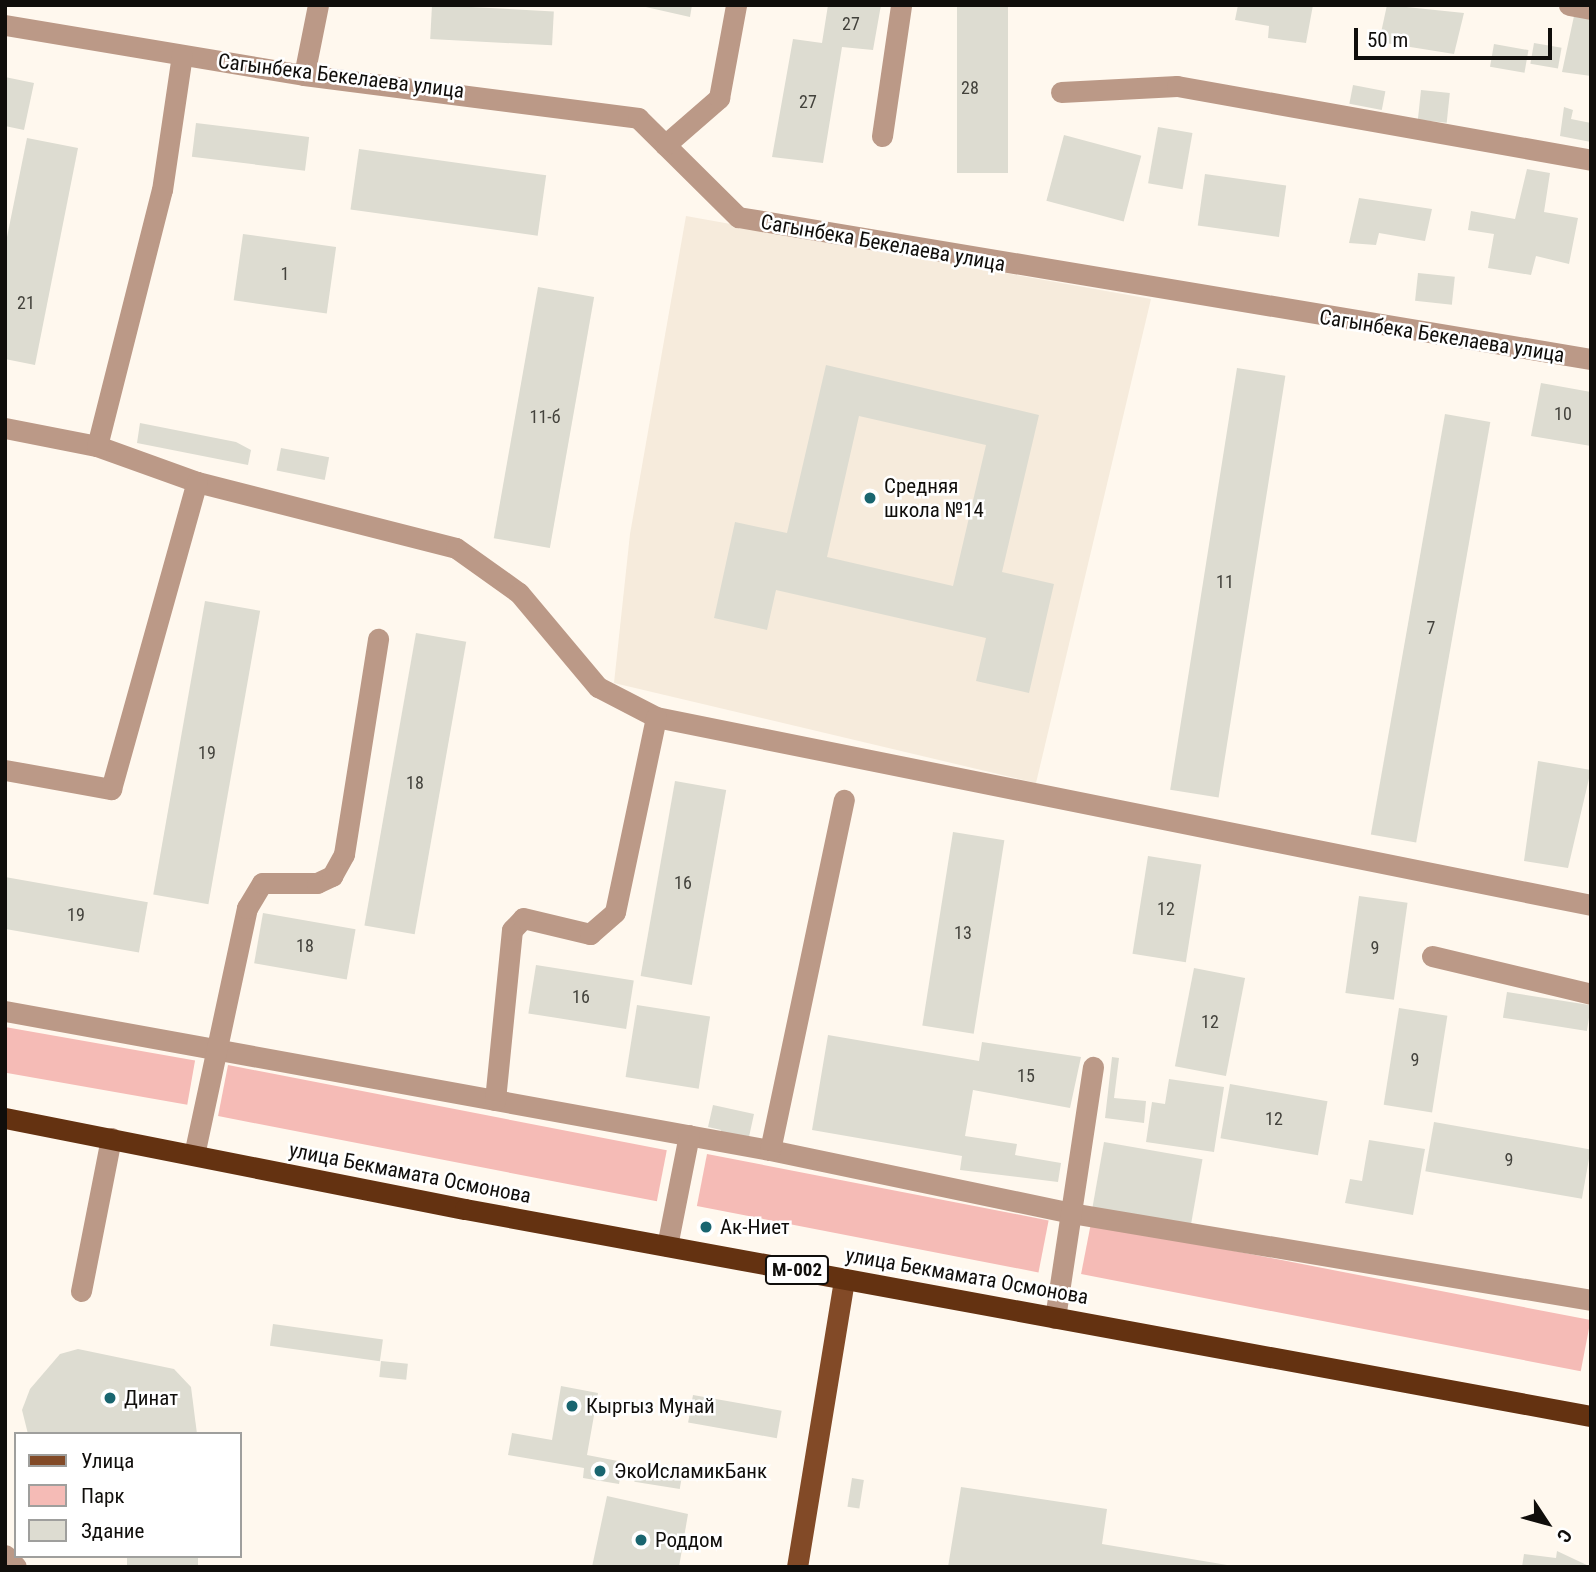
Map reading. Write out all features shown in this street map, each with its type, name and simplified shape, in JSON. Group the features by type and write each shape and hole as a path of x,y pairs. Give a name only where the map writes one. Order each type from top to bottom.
{"highway":[{"name":"улица Бекмамата Осмонова","path":"5,1118 667,1246 1591,1416"}],"main road":[{"path":"797,1567 844,1279"}],"street":[{"path":"304,75 318,5"},
{"path":"665,145 719,98 736,5"},
{"path":"882,136 901,5"},
{"path":"1569,5 1591,9"},
{"name":"Сагынбека Бекелаева улица","path":"5,26 304,75 638,118 738,217 1591,359"},
{"path":"97,446 162,190 182,55"},
{"path":"1061,92 1177,86 1591,160"},
{"path":"5,428 97,446 197,482 456,548 519,593 598,687 656,717 1591,905"},
{"path":"5,770 111,789 197,482"},
{"path":"194,1155 247,908 262,883 317,883 332,876 344,853 378,639"},
{"path":"495,1100 512,930 523,918 590,934 615,912 656,717"},
{"path":"771,1150 844,800"},
{"path":"1432,956 1591,994"},
{"path":"5,1012 771,1150 1071,1213 1591,1300"},
{"path":"1055,1318 1093,1067"},
{"path":"667,1246 689,1135"},
{"path":"81,1291 111,1138"},
{"path":"5,1555 16,1567"}],"shaded area":[{"name":"Средняя школа №14","path":"686,216 1151,299 1036,783 614,683 630,534"}],"green space":[{"path":"5,1027 195,1061 187,1105 5,1073"},
{"path":"228,1065 667,1150 657,1201 218,1116"},
{"path":"707,1154 1049,1220 1038,1272 697,1206"},
{"path":"1091,1223 1591,1320 1581,1371 1081,1274"}],"building":[{"path":"432,5 554,11 552,45 430,39"},
{"path":"637,5 692,5 690,17"},
{"path":"828,5 881,5 873,50 842,47 823,163 772,157 793,39 822,43"},
{"path":"957,5 1008,5 1008,173 957,173"},
{"path":"1238,5 1313,5 1306,43 1268,38 1269,26 1235,20"},
{"path":"1387,5 1464,13 1454,54 1379,42"},
{"path":"1574,16 1591,19 1591,76 1562,72"},
{"path":"1534,43 1562,48 1558,69 1530,64"},
{"path":"1494,44 1528,50 1524,73 1490,67"},
{"path":"5,77 34,83 24,130 5,126"},
{"path":"1353,85 1385,91 1382,110 1349,104"},
{"path":"1421,90 1450,93 1447,123 1418,120"},
{"path":"1564,107 1573,110 1571,119 1591,123 1591,142 1560,136"},
{"path":"196,123 309,137 305,171 192,157"},
{"path":"1158,127 1192,133 1183,189 1148,183"},
{"path":"1064,135 1141,156 1124,221 1046,201"},
{"path":"27,138 78,148 35,365 5,359 5,247"},
{"path":"359,149 546,175 538,236 351,209"},
{"path":"1527,169 1550,173 1544,212 1578,218 1569,264 1536,256 1531,275 1488,268 1494,234 1468,230 1471,211 1515,219"},
{"path":"1205,174 1286,185 1279,237 1198,225"},
{"path":"1359,198 1432,209 1425,241 1379,233 1376,245 1349,243"},
{"path":"243,234 336,247 327,313 234,300"},
{"path":"1418,273 1455,277 1452,305 1415,301"},
{"path":"538,287 594,297 550,548 494,538"},
{"path":"826,365 1039,415 1002,572 1054,584 1029,693 976,681 986,638 776,590 767,630 714,618 735,522 787,533","holes":["859,416 986,445 953,586 827,557"]},
{"path":"1237,368 1285,376 1219,797 1170,790"},
{"path":"1541,383 1591,392 1591,446 1531,436"},
{"path":"1445,414 1490,422 1416,843 1371,835"},
{"path":"140,423 236,442 251,450 248,465 137,443"},
{"path":"281,448 329,457 325,480 277,471"},
{"path":"205,601 260,611 208,904 153,894"},
{"path":"416,633 466,642 415,934 364,925"},
{"path":"1538,761 1591,770 1568,868 1524,861"},
{"path":"675,781 726,790 692,985 641,976"},
{"path":"953,832 1004,840 974,1034 922,1026"},
{"path":"1148,856 1201,864 1186,962 1133,954"},
{"path":"5,877 148,902 139,952 5,929"},
{"path":"1359,896 1408,903 1394,1000 1345,993"},
{"path":"263,913 356,929 347,980 254,963"},
{"path":"536,965 634,980 626,1029 528,1013"},
{"path":"1194,968 1245,978 1226,1076 1175,1066"},
{"path":"1507,992 1591,1005 1587,1031 1503,1018"},
{"path":"637,1005 710,1017 699,1089 626,1077"},
{"path":"1399,1008 1447,1016 1432,1112 1384,1105"},
{"path":"828,1035 979,1061 982,1042 1081,1057 1070,1108 973,1090 965,1136 1017,1144 1015,1155 1061,1163 1058,1182 960,1170 962,1156 812,1130"},
{"path":"1112,1057 1119,1058 1114,1098 1146,1101 1144,1123 1105,1118"},
{"path":"1169,1079 1224,1087 1214,1152 1146,1142 1152,1102 1165,1104"},
{"path":"1230,1084 1327,1101 1318,1155 1220,1138"},
{"path":"713,1105 754,1114 747,1146 719,1140 721,1130 708,1127"},
{"path":"1434,1122 1591,1150 1582,1199 1425,1171"},
{"path":"1369,1140 1425,1149 1413,1215 1345,1203 1350,1179 1362,1181"},
{"path":"1104,1142 1202,1159 1190,1230 1091,1213"},
{"path":"273,1324 383,1339 380,1361 270,1346"},
{"name":"Динат","path":"78,1349 174,1369 191,1387 197,1432 28,1432 22,1410 30,1389 60,1354"},
{"path":"381,1361 408,1364 406,1380 379,1377"},
{"path":"561,1386 598,1393 587,1455 623,1462 619,1484 583,1478 584,1468 508,1455 512,1433 552,1440"},
{"path":"693,1395 782,1411 777,1438 688,1423"},
{"path":"637,1465 682,1472 680,1489 634,1482"},
{"path":"852,1478 864,1480 859,1509 847,1507"},
{"path":"961,1487 1107,1509 1102,1544 1239,1567 948,1567"},
{"name":"Роддом","path":"607,1496 688,1514 679,1567 592,1567"},
{"path":"1557,1551 1591,1567 1522,1567 1524,1554 1556,1558"},
{"path":"127,1558 198,1558 198,1567 127,1567"}],"place":[{"name":"Средняя школа №14","path":"870,498"},
{"name":"Ак-Ниет","path":"706,1227"},
{"name":"Динат","path":"110,1398"},
{"name":"Кыргыз Мунай","path":"572,1406"},
{"name":"ЭкоИсламикБанк","path":"600,1471"},
{"name":"Роддом","path":"641,1540"}]}
